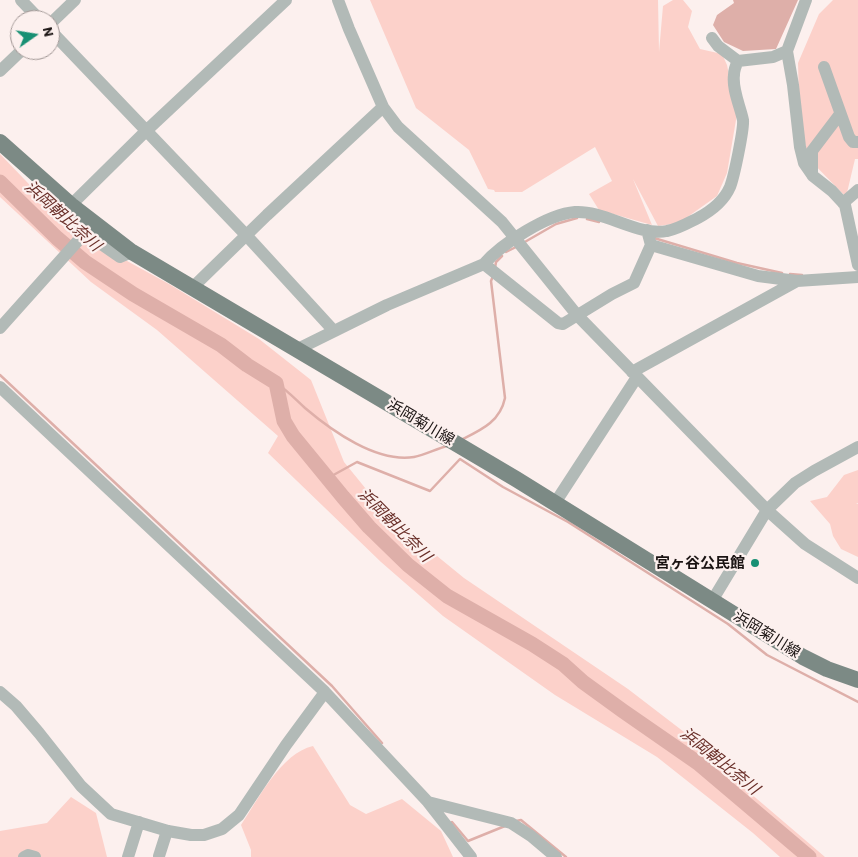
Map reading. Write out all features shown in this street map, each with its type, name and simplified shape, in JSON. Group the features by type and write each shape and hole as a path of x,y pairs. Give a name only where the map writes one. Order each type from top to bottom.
{"main road":[{"name":"浜岡菊川線","path":"0,142 71,205 89,228 298,349 555,503 803,657 827,669 858,680"}],"street":[{"path":"21,0 30,10"},
{"path":"60,14 75,0"},
{"path":"71,205 272,5 286,0"},
{"path":"338,0 383,107 398,127 502,222 577,315 767,510 805,544 858,578"},
{"path":"806,0 787,51 793,84 800,147 804,163 812,174 844,204 858,265"},
{"path":"712,38 718,46 738,61 772,57 787,51"},
{"path":"60,41 246,235 334,331"},
{"path":"0,71 12,60"},
{"path":"298,349 387,305 484,264 492,254 515,238 559,214 576,212 598,215 656,232 667,231 686,224 708,212 723,199 730,186 743,122 733,77 738,61"},
{"path":"824,67 849,137 853,142 858,142"},
{"path":"192,288 383,107"},
{"path":"812,174 812,151 840,114"},
{"path":"0,328 89,228 50,196 50,188"},
{"path":"844,204 858,190"},
{"path":"844,204 858,200"},
{"path":"484,264 558,323 563,324 634,283 651,245 647,230"},
{"path":"651,245 758,276 797,281 858,277"},
{"path":"555,503 634,374 797,281"},
{"path":"0,388 325,692 428,802 471,857"},
{"path":"712,601 767,510 795,483 814,470 858,447"},
{"path":"0,692 16,706 60,762 102,807 111,814 167,831 204,835 222,829 239,815 286,745 325,692"},
{"path":"428,802 511,823 531,836 556,857"},
{"path":"128,857 139,822"},
{"path":"158,856 167,831"},
{"path":"24,857 28,855 35,857"}],"shaded area":[{"path":"370,0 658,0 659,52 663,6 673,0 683,0 692,11 688,27 700,49 722,54 727,65 737,114 727,173 717,196 679,223 658,226 633,179 652,225 599,210 589,194 612,181 595,147 522,192 495,192 488,189 469,150 416,108"},
{"path":"733,0 798,0 776,49 743,51 724,42 713,25 717,15 734,3"},
{"path":"833,0 858,0 858,159 855,159 846,197 807,157 799,100 798,63 819,14"},
{"path":"0,154 76,233 169,284 259,339 311,380 344,462 388,516 464,578 628,689 688,735 743,787 825,857 780,857 753,833 657,757 555,695 443,616 381,562 268,453 278,436 157,330 91,282 0,197"},
{"path":"858,470 858,503 856,504 858,504 858,557 841,549 833,536 830,524 810,501 827,497 844,475"},
{"path":"313,746 350,805 366,814 402,799 441,831 453,857 251,857 251,850 241,825 281,767 301,750"},
{"path":"71,797 96,813 107,857 0,857 0,831 47,823"}],"waterway":[{"name":"浜岡朝比奈川","path":"0,182 57,238 85,262 133,294 221,345 247,365 276,383 284,421 293,436 369,527 408,565 447,596 532,644 563,664 583,682 698,763 809,857"},
{"path":"523,243 556,224 577,218"},
{"path":"587,219 599,222"},
{"path":"654,238 737,263 782,273"},
{"path":"506,252 516,247"},
{"path":"495,268 496,262 502,256"},
{"path":"790,274 802,275"},
{"path":"461,440 489,424 499,413 505,398 491,281 493,276"},
{"path":"0,375 332,686 382,743"},
{"path":"276,383 328,426 370,450 400,458 422,455 447,446"},
{"path":"328,478 357,462 430,491 460,459 503,487 568,522 728,624 767,655 858,702"},
{"path":"516,821 521,820 566,857"},
{"path":"452,822 468,841 505,826"}],"place":[{"name":"宮ヶ谷公民館","path":"755,563"}]}
